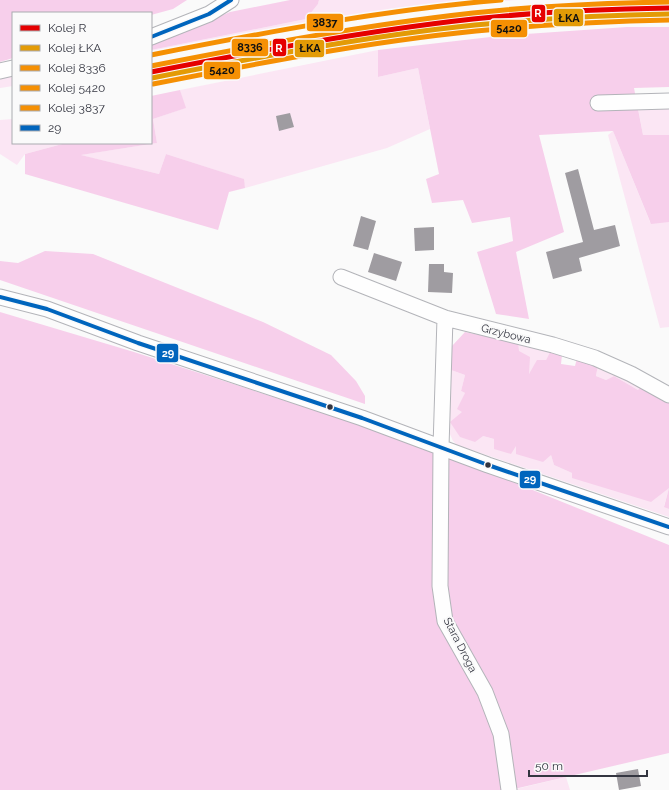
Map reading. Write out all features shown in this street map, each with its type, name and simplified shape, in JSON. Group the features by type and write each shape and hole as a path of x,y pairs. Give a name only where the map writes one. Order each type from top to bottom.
{"street":[{"path":"152,37 209,14 231,0"},
{"path":"0,71 12,68"},
{"path":"598,103 669,101"},
{"name":"Grzybowa","path":"341,277 445,318 595,358 669,394"},
{"path":"0,297 48,310 138,343 355,416 669,527"},
{"name":"Stara Droga","path":"445,318 441,447 440,586 445,621 485,692 501,734 509,790"}],"shaded area":[{"path":"0,0 187,0 173,9 152,15 152,12 12,12 12,58 0,62"},
{"path":"290,0 319,0 318,4 306,19 152,50 152,45 230,12"},
{"path":"319,0 518,0 411,10 340,20 269,31 152,56 152,50 306,19 318,4"},
{"path":"627,27 669,27 669,87 634,88 643,135 669,135 669,222 651,224 613,131 539,135 564,232 516,252 529,319 496,314 477,252 513,241 510,217 472,223 463,200 432,203 426,179 439,174 418,68 378,77 378,50 499,36"},
{"path":"378,50 378,77 418,68 430,129 387,148 245,188 243,179 166,154 159,174 80,155 157,143 153,119 185,108 180,90"},
{"path":"12,76 12,86 0,88 0,79"},
{"path":"180,90 186,108 153,119 157,143 152,144 152,96"},
{"path":"669,107 669,135 643,135 638,108"},
{"path":"12,119 12,144 62,144 25,154 17,165 0,154 0,120"},
{"path":"613,131 650,222 669,221 669,327 660,328 608,135"},
{"path":"62,144 151,144 81,155 159,174 166,154 244,179 245,188 229,192 218,230 25,174 25,154"},
{"path":"45,251 93,254 263,322 331,355 356,381 365,396 365,404 0,280 0,261 18,263"},
{"path":"0,312 134,352 416,443 669,545 669,753 510,790 0,790"},
{"path":"465,332 518,343 519,351 530,357 529,374 537,360 546,360 550,352 562,355 561,364 575,366 577,358 598,365 596,376 606,380 614,376 638,390 641,386 669,402 669,488 651,502 572,478 572,473 554,465 551,455 543,462 516,454 516,446 511,454 494,449 494,439 483,436 475,442 460,437 450,422 462,412 457,409 465,393 461,391 465,375 451,370 452,346"},
{"path":"518,343 550,352 546,360 528,375 518,351"},
{"path":"598,365 641,386 638,390 614,376 606,380 596,376"},
{"path":"451,370 465,375 461,391 465,393 463,412 483,436 551,455 554,465 572,473 669,488 664,506 669,509 669,517 457,445 453,441 449,432"},
{"path":"669,488 669,509 664,507"},
{"path":"566,777 570,790 516,790 516,789"}],"building":[{"path":"290,113 294,127 279,131 276,116"},
{"path":"578,169 594,230 615,225 620,246 579,258 582,271 553,279 546,252 583,242 565,173"},
{"path":"361,216 376,221 368,250 353,246"},
{"path":"434,227 434,250 415,251 414,228"},
{"path":"374,253 402,262 396,281 368,272"},
{"path":"429,264 444,264 444,272 453,273 452,293 428,292"},
{"path":"638,769 641,786 619,790 616,773"}],"rail line":[{"name":"3837","path":"152,55 282,30 369,16 457,4 501,0"},
{"name":"8336","path":"152,66 312,36 392,23 473,13 595,4 669,2"},
{"name":"R","path":"152,72 312,42 392,29 473,19 595,10 669,8"},
{"name":"ŁKA","path":"152,78 232,62 394,35 475,25 548,19 669,14"},
{"name":"5420","path":"153,84 314,54 435,36 548,25 669,20"}],"transit line":[{"name":"29","path":"152,37 209,14 231,0"},
{"name":"29","path":"0,297 47,309 138,343 362,418 488,465 669,527"}]}
